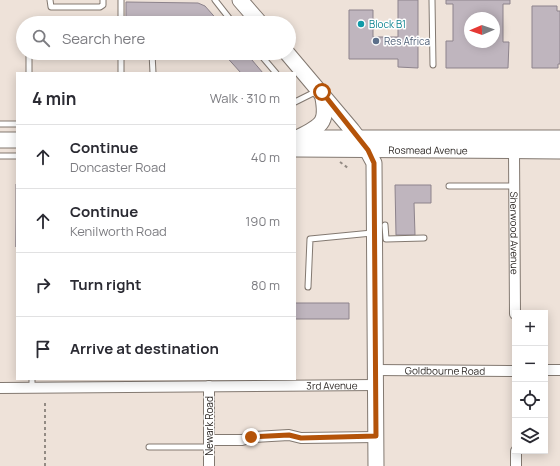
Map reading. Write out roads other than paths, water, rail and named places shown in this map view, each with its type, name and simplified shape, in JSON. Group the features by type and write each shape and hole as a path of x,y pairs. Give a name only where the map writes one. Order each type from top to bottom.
{"main road":[{"path":"240,0 254,16"},
{"path":"293,60 363,144 374,163 380,232 375,370 376,466"},
{"path":"296,142 316,129 322,123 325,114 320,91"},
{"name":"Rosmead Avenue","path":"363,144 560,138"},
{"path":"0,140 16,140"},
{"name":"Rosmead Avenue","path":"296,142 514,151 560,151"}],"street":[{"name":"Sherwood Avenue","path":"514,151 513,186 515,310"},
{"name":"Goldbourne Road","path":"375,370 512,371"},
{"path":"548,370 560,370"},
{"name":"3rd Avenue","path":"0,388 32,383 209,386 375,385"},
{"name":"Newark Road","path":"209,386 209,466"},
{"path":"209,443 242,440 253,437 289,435 301,438 376,436"},
{"path":"516,454 516,466"}],"lane":[{"path":"50,0 51,6 100,7 103,5 103,0"},
{"path":"121,0 121,16"},
{"path":"215,0 228,16"},
{"path":"432,0 432,65"},
{"path":"29,60 29,72"},
{"path":"121,60 121,72"},
{"path":"152,60 153,72"},
{"path":"265,60 275,72"},
{"path":"296,99 306,98 320,91"},
{"path":"0,124 16,124"},
{"path":"0,156 16,156"},
{"path":"449,186 513,186"},
{"path":"308,287 310,239 380,232 387,239 424,238"},
{"path":"149,447 209,443"}],"place":[{"name":"Block B1","path":"361,24"},
{"name":"Res Africa","path":"376,41"}]}
